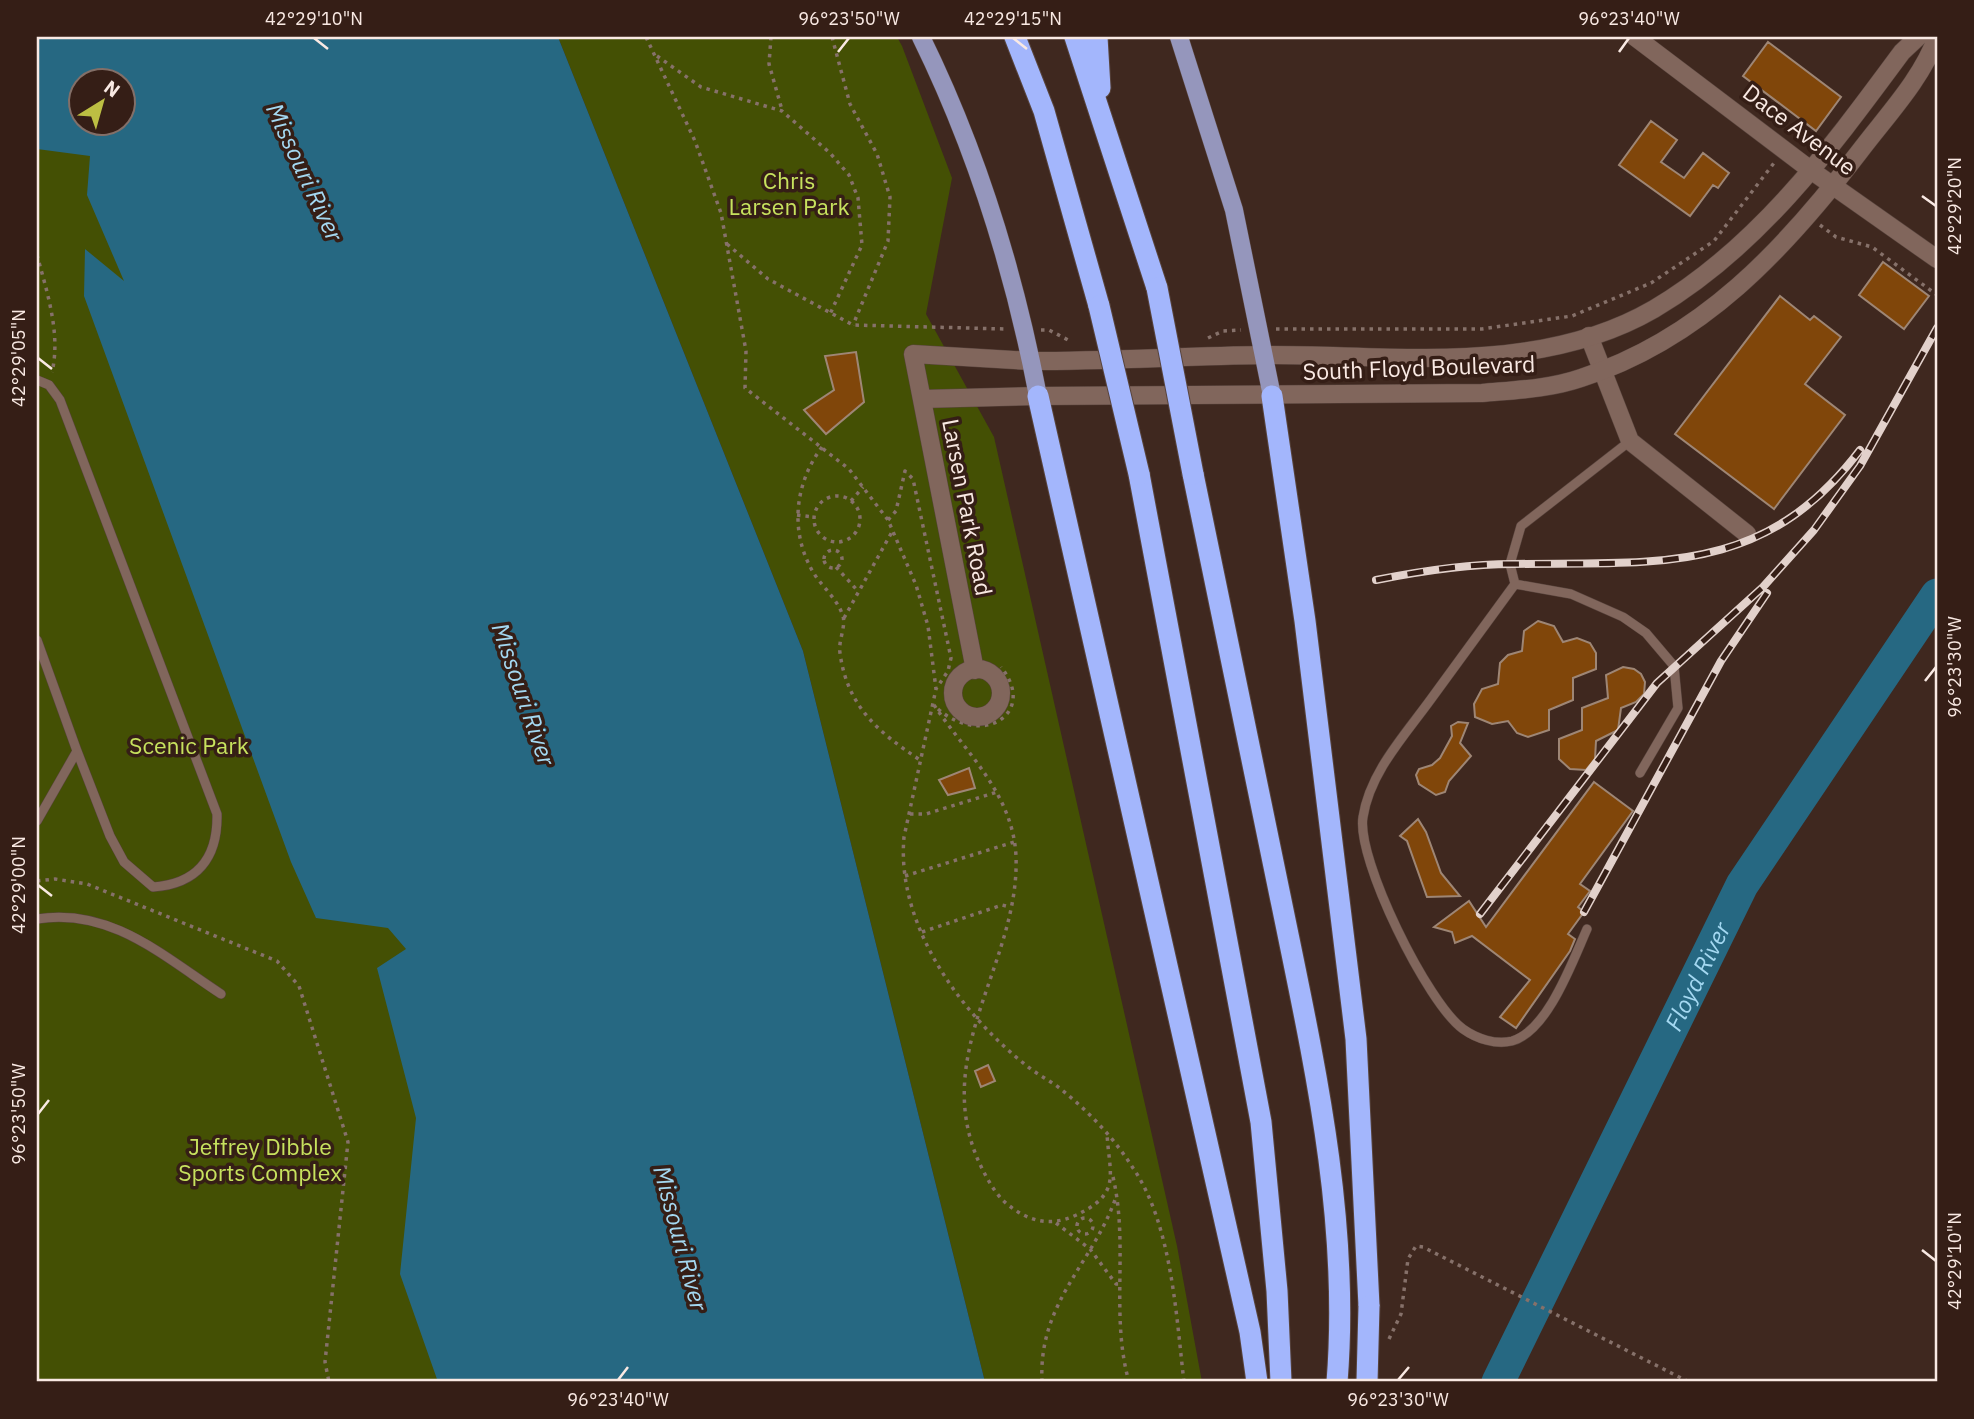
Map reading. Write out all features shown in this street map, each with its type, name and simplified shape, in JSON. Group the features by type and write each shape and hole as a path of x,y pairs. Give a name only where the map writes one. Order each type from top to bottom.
{"highway":[{"path":"1015,37 1044,111 1099,306 1139,474 1261,1122 1282,1372"},
{"path":"1075,37 1157,288 1322,1103 1335,1214 1342,1324 1337,1382"},
{"path":"1097,37 1101,111"},
{"path":"1038,396 1250,1332 1257,1380"},
{"path":"1272,396 1305,621 1356,1040 1369,1306 1367,1382"}],"main road":[{"path":"921,37 943,82 988,200 1013,277 1038,396"},
{"path":"1179,37 1234,210 1266,355 1272,396"},
{"name":"Dace Avenue","path":"1635,37 1833,186 1937,259"},
{"name":"South Floyd Boulevard","path":"913,354 1031,361 1266,355 1454,358 1513,353 1589,335 1652,310 1695,282 1787,199 1902,52 1918,37"},
{"name":"South Floyd Boulevard","path":"922,399 1482,393 1539,388 1603,370 1671,339 1720,302 1780,249 1833,186 1927,64 1937,37"},
{"path":"1589,335 1630,441 1747,534"},
{"name":"Larsen Park Road","path":"913,354 975,670"}],"lane":[{"path":"37,380 49,385 60,400 217,814 218,841 199,870 177,885 153,887 124,862 110,836 37,640"},
{"path":"1516,584 1510,564 1521,526 1630,441"},
{"path":"1516,584 1571,594 1623,617 1653,640 1674,666 1678,708 1640,773"},
{"path":"1516,584 1376,776 1362,819 1364,831 1372,864 1399,939 1437,998 1462,1029 1492,1043 1514,1041 1533,1029 1547,1011 1587,929"},
{"path":"37,821 77,751"},
{"path":"37,919 60,915 96,919 126,932 222,994"}],"path":[{"path":"646,37 695,141 721,213 746,351 745,388 822,447 863,486 888,520 913,575 928,626 936,690 903,856 908,898 922,932 948,979 977,1018 1028,1067 1089,1112 1134,1169 1153,1206 1164,1242 1184,1382"},
{"path":"771,37 769,64 782,111"},
{"path":"832,37 850,104 877,154 890,197 888,241 853,325"},
{"path":"656,55 701,87 782,111 830,153 849,175 858,198 862,245 830,314"},
{"path":"1762,180 1787,199"},
{"path":"1808,216 1836,237 1872,247 1937,295"},
{"path":"37,255 47,293 57,352 49,385"},
{"path":"822,447 807,470 797,515 797,528 813,571 844,618"},
{"path":"888,520 897,511 905,471 913,479 951,658 948,671 936,690"},
{"path":"851,501 863,486"},
{"path":"830,497 851,501 859,514 857,529 846,540 833,541 819,533 814,517 818,506 830,497"},
{"path":"797,515 814,517"},
{"path":"893,530 857,590 844,618 839,652 857,706 867,720 920,760"},
{"path":"833,541 833,550"},
{"path":"833,550 842,556 841,564 836,567 827,566 825,561 825,555 833,550"},
{"path":"836,567 857,590"},
{"path":"934,705 947,716 972,727 986,727 996,723 1007,714 1013,694 1012,685 1001,667"},
{"path":"934,705 997,792 1014,842 1015,880 1011,907 965,1065 962,1100 969,1139 985,1176 1002,1200 1020,1214 1056,1223 1076,1237 1090,1249 1116,1283 1120,1284"},
{"path":"910,814 926,814 997,792"},
{"path":"905,876 1014,842"},
{"path":"37,881 55,879 87,884 277,961 299,985 348,1143 325,1362 329,1382"},
{"path":"922,932 1002,905 1011,907"},
{"path":"1107,1133 1121,1237 1121,1337 1129,1382"},
{"path":"1056,1223 1089,1209 1101,1197 1112,1175"},
{"path":"1042,1382 1044,1354 1054,1312 1072,1274 1104,1227 1117,1195"},
{"path":"1079,1214 1081,1219"},
{"path":"1080,1232 1089,1233 1093,1226 1090,1220 1081,1219"},
{"path":"1080,1232 1077,1224 1081,1219"},
{"path":"1076,1237 1080,1232"},
{"path":"1383,1348 1401,1314 1409,1255 1416,1247 1429,1249 1689,1382"}],"green space":[{"path":"37,37 108,37 118,66 66,66 66,136 136,136 136,118 399,884 541,1382 37,1382"},
{"name":"Chris Larsen Park","path":"558,37 897,37 902,46 952,178 926,314 994,437 1177,1246 1202,1382 985,1382 803,651"}],"water":[{"name":"Missouri River","path":"37,37 558,37 803,651 985,1382 438,1382 400,1274 416,1118 377,968 406,949 388,928 316,918 291,862 84,296 85,249 124,281 87,195 90,156 37,149"}],"building":[{"path":"1768,42 1841,97 1816,131 1743,76"},
{"path":"1651,121 1677,140 1661,162 1684,178 1703,153 1729,173 1718,188 1713,185 1690,216 1619,165"},
{"path":"1883,262 1929,296 1904,329 1859,295"},
{"path":"1780,296 1810,320 1814,316 1841,337 1805,384 1845,415 1774,509 1675,434"},
{"path":"856,352 864,402 826,434 804,410 834,390 825,356"},
{"path":"1538,621 1554,626 1563,642 1577,638 1590,643 1596,653 1596,669 1573,678 1573,700 1549,710 1549,730 1528,737 1517,733 1508,721 1492,724 1475,717 1474,704 1482,689 1498,684 1500,663 1508,655 1522,651 1524,631"},
{"path":"1623,667 1634,669 1641,674 1645,682 1644,694 1636,702 1621,708 1618,730 1596,741 1595,759 1586,770 1570,769 1559,759 1559,739 1582,730 1582,708 1608,698 1606,675"},
{"path":"1458,722 1468,723 1460,743 1471,756 1449,781 1445,792 1436,795 1419,784 1416,775 1419,769 1432,765 1440,758 1452,736 1451,726"},
{"path":"969,768 975,788 948,795 939,780"},
{"path":"1594,782 1633,811 1580,884 1590,891 1578,907 1584,912 1568,934 1575,939 1570,951 1516,1028 1500,1017 1530,980 1472,936 1455,943 1452,932 1434,927 1469,901 1486,927"},
{"path":"1418,819 1426,832 1441,873 1460,896 1427,897 1407,841 1400,836"},
{"path":"988,1065 995,1081 981,1087 975,1071"}],"waterway":[{"name":"Floyd River","path":"1498,1382 1742,885 1937,595"}],"railway":[{"path":"1480,914 1657,683 1763,587 1814,530 1860,466 1937,328"},
{"path":"1376,580 1479,565 1660,561 1704,554 1745,541 1785,521 1823,491 1860,450"},
{"path":"1584,912 1721,661 1767,593"}],"park label":[{"name":"Scenic Park","path":"189,745"},
{"name":"Jeffrey Dibble Sports Complex","path":"260,1159"}]}
